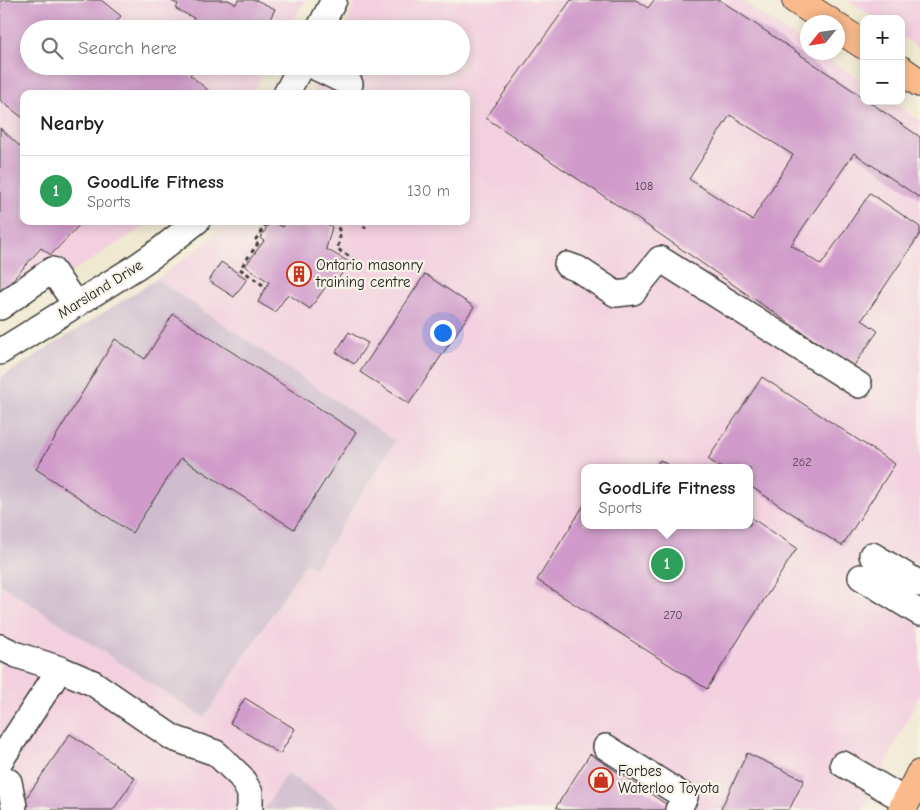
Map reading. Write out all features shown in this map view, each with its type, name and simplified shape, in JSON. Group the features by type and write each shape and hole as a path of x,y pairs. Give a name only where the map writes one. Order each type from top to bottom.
{"main road":[{"path":"796,0 819,15"},
{"path":"845,33 860,42"},
{"path":"905,73 920,83"}],"street":[{"path":"324,20 334,0"},
{"path":"288,90 296,75"},
{"path":"332,75 350,84"},
{"name":"Marsland Drive","path":"1,349 76,305 159,252 192,225"},
{"path":"567,265 578,269 616,294 633,292 660,259 859,385"},
{"path":"0,307 52,270 76,305"},
{"path":"872,555 920,584"},
{"path":"861,577 920,613"},
{"path":"0,647 93,683 173,738 216,754 242,777 250,793 250,808 248,810"},
{"path":"0,761 60,669"},
{"path":"606,747 685,797 678,810"},
{"path":"843,764 912,796"},
{"path":"0,776 9,782 14,806"}],"path":[{"path":"263,285 240,268 259,242 256,239 265,225"},
{"path":"337,225 340,232 340,240 337,249 359,262"},
{"path":"362,225 366,228"}],"shaded area":[{"path":"0,0 305,0 294,20 20,20 20,75 263,75 254,90 20,90 20,225 145,225 0,317"},
{"path":"357,0 740,0 800,40 800,60 829,60 860,80 860,105 897,105 920,121 920,694 863,810 343,810 288,773 264,810 0,810 0,584 204,718 307,563 315,567 395,441 157,279 204,244 225,225 470,225 470,90 313,90 320,75 470,75 470,20 347,20"},
{"path":"848,0 920,0 920,49 905,39 905,15 870,15"},
{"path":"157,279 395,441 315,568 306,563 204,718 0,584 0,378"},
{"path":"287,773 343,810 264,810"}],"building":[{"path":"2,0 101,0 121,16 118,20 20,20 20,75 190,75 208,90 20,90 20,116 0,100 0,2"},
{"path":"169,0 228,0 236,4 238,0 256,0 275,9 270,20 193,20 194,18 176,9 178,4"},
{"path":"571,0 636,0 648,8 654,0 720,0 800,54 800,60 808,60 860,95 860,105 874,105 920,137 920,198 854,153 791,245 821,265 870,193 920,227 920,234 862,320 878,331 853,367 626,211 486,118","holes":["730,115 793,155 752,220 689,179"]},
{"path":"0,128 20,146 20,225 79,225 51,255 41,248 0,294"},
{"name":"Ontario masonry training centre","path":"268,225 283,227 284,225 329,225 332,227 326,249 349,262 334,285 329,282 310,309 288,294 275,312 258,302 269,282 245,266 264,241 260,238"},
{"path":"221,262 247,279 234,297 209,281"},
{"path":"425,274 474,307 409,404 360,372"},
{"path":"173,314 356,432 294,529 181,458 132,533 36,469 115,339 145,359"},
{"path":"349,332 368,343 354,364 336,352"},
{"path":"762,377 895,464 842,546 753,488 753,464 715,464 708,459"},
{"path":"660,460 666,464 658,464"},
{"path":"581,510 581,529 753,529 753,519 797,548 707,689 537,580"},
{"path":"245,698 295,729 280,754 230,723"},
{"path":"70,734 135,778 113,810 18,810"},
{"path":"747,753 804,780 789,810 721,809"},
{"name":"Forbes Waterloo Toyota","path":"590,754 669,806 667,810 561,810 556,807"}],"place":[{"name":"Ontario masonry training centre","path":"299,274"},
{"name":"GoodLife Fitness","path":"667,564"},
{"name":"Forbes Waterloo Toyota","path":"601,780"}]}
